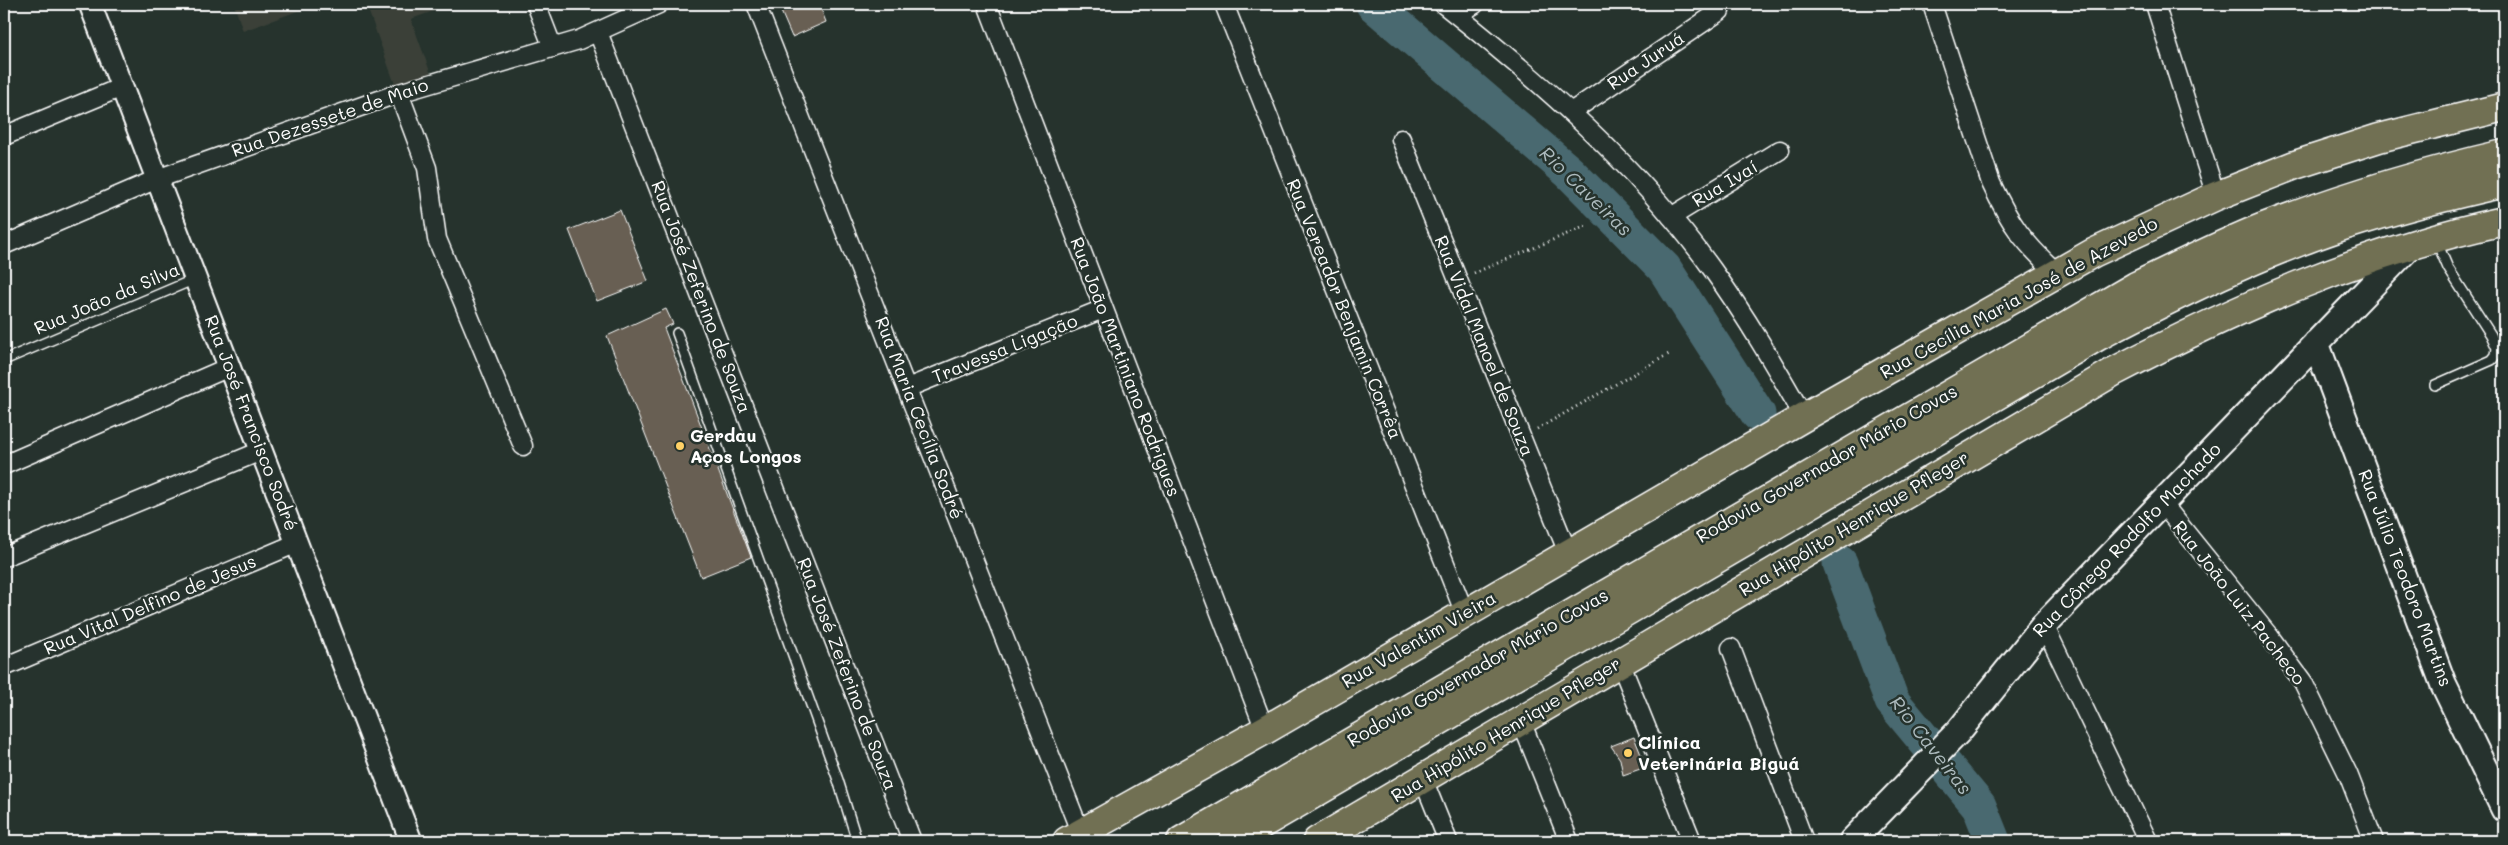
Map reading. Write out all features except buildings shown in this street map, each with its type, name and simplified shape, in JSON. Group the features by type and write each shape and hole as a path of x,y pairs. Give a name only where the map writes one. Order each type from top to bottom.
{"main road":[{"name":"Rua Cecília Maria José de Azevedo","path":"1770,436 2057,273 2136,232 2216,196 2295,165 2379,138 2504,107"},
{"name":"Rodovia Governador Mário Covas","path":"1181,841 2136,286 2263,228 2339,200 2406,178 2504,154"},
{"name":"Rodovia Governador Mário Covas","path":"1233,841 2074,350 2151,309 2279,251 2342,227 2504,182"},
{"name":"Rua Hipólito Henrique Pfleger","path":"1316,841 2115,371 2178,339 2284,291 2423,242 2504,221"},
{"name":"Rua Cônego Rodolfo Machado","path":"1852,841 1958,732 2044,625 2316,343 2423,242"},
{"name":"Rua Júlio Teodoro Martins","path":"2316,343 2444,683 2504,809"},
{"name":"Rua Valentim Vieira","path":"1074,837 1265,730 1770,436"}],"street":[{"name":"Rua José Francisco Sodré","path":"90,4 412,841"},
{"path":"536,4 554,48"},
{"name":"Rua Dezessete de Maio","path":"4,245 157,179 398,93 554,48 598,32 659,4"},
{"name":"Rua Maria Cecília Sodré","path":"756,4 908,388 1074,837"},
{"name":"Rua João Martiniano Rodrigues","path":"987,4 1265,730"},
{"name":"Rua Vereador Benjamin Corrêa","path":"1224,4 1464,614"},
{"path":"1443,4 1526,71 1571,112 1670,217 1731,296 1804,417"},
{"path":"1457,15 1474,4"},
{"path":"1932,4 1991,183 2000,203 2018,234 2057,273"},
{"path":"2154,4 2216,196"},
{"name":"Rua Juruá","path":"1571,112 1720,11"},
{"name":"Rua José Zeferino de Souza","path":"598,32 912,841"},
{"path":"4,136 122,87"},
{"path":"398,93 427,168 437,239 522,446"},
{"name":"Rua Vidal Manoel de Souza","path":"1401,139 1568,554"},
{"name":"Rua Ivaí","path":"1670,217 1780,150"},
{"name":"Travessa Ligação","path":"908,388 1103,309"},
{"path":"4,465 229,367"},
{"path":"4,558 262,451"},
{"name":"Rua João Luiz Pacheco","path":"2162,503 2270,637 2303,682 2348,774 2374,841"},
{"name":"Rua Vital Delfino de Jesus","path":"4,667 297,543"},
{"path":"2044,625 2148,841"},
{"path":"1731,648 1804,841"},
{"path":"1620,662 1692,841"},
{"path":"1521,721 1569,841"},
{"path":"1423,779 1448,841"}],"lane":[{"path":"2423,242 2448,268 2491,335 2497,348 2496,355 2492,360 2435,385"},
{"name":"Rua João da Silva","path":"4,360 196,279"},
{"path":"677,333 838,780 857,841"}],"path":[{"path":"1457,280 1586,226"},
{"path":"1521,438 1669,354"}],"shaded area":[{"path":"234,4 317,4 243,31"},
{"path":"366,4 431,4 434,11 411,19 432,77 397,90"}],"waterway":[{"name":"Rio Caveiras","path":"1373,4 1569,172 1664,268 1758,414"},
{"name":"Rio Caveiras","path":"1840,563 1892,701 1979,806 1993,841"}],"place":[{"name":"Gerdau Aços Longos","path":"680,446"},
{"name":"Clínica Veterinária Biguá","path":"1628,753"}]}
